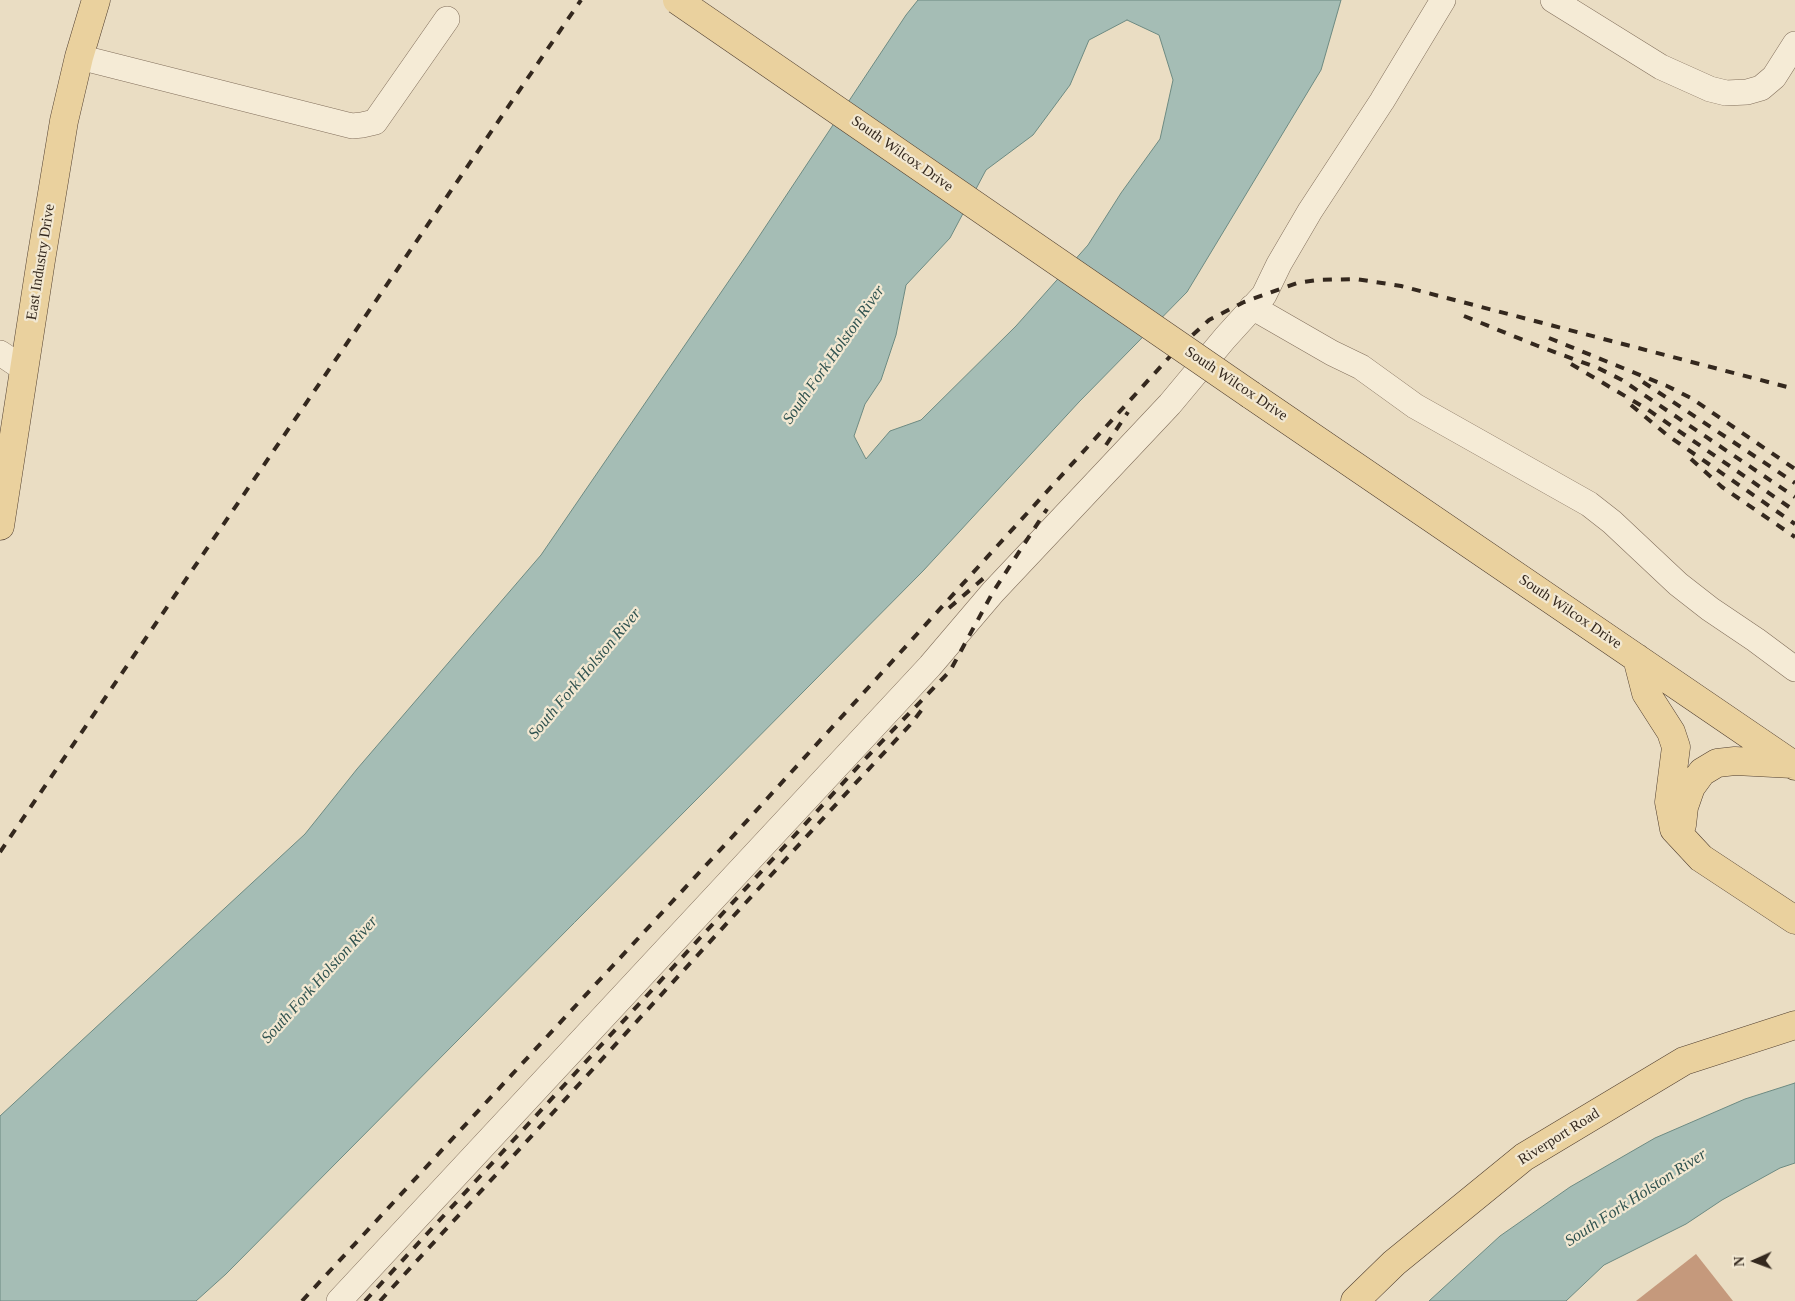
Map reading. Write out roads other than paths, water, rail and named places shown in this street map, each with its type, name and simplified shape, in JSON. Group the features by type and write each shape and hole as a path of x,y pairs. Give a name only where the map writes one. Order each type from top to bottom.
{"main road":[{"name":"East Industry Drive","path":"0,526 64,121 79,57 96,0"},
{"name":"South Wilcox Drive","path":"677,0 1251,395 1794,765"},
{"path":"1637,658 1646,694 1671,732 1676,747 1670,802 1674,828 1701,858 1795,920"},
{"path":"1681,837 1684,807 1691,786 1702,772 1718,763 1794,765"},
{"name":"Riverport Road","path":"1355,1301 1394,1263 1524,1157 1684,1061 1795,1025"}],"street":[{"path":"340,1301 930,666 993,592 1170,404 1264,294 1310,210 1382,101 1443,0"},
{"path":"1553,0 1661,67 1710,89 1726,93 1747,92 1762,88 1774,77 1795,44"},
{"path":"79,57 352,126 362,126 375,122 447,19"},
{"path":"1252,307 1332,353 1361,367 1415,406 1589,504 1612,522 1678,584 1710,610 1756,640 1795,669"},
{"path":"0,353 24,369"}],"water":[{"name":"South Fork Holston River","path":"918,0 1341,0 1321,70 1187,292 1079,402 923,571 226,1274 196,1301 0,1301 0,1116 305,834 357,769 541,555 748,253 906,15","holes":["1127,20 1159,35 1173,80 1160,139 1121,193 1088,245 1016,326 921,420 890,431 866,459 854,436 865,404 881,380 896,335 906,285 950,238 986,170 1033,135 1070,85 1089,40"]},
{"name":"South Fork Holston River","path":"1795,1083 1795,1163 1780,1168 1722,1200 1686,1224 1604,1265 1566,1301 1429,1301 1500,1236 1570,1187 1655,1138 1745,1099"}],"railway":[{"path":"0,852 581,0"},
{"path":"302,1301 734,835 1174,352 1209,320 1244,302 1297,283 1317,280 1356,279 1401,286 1795,389"},
{"path":"1464,316 1598,368 1622,380 1795,497"},
{"path":"1549,338 1667,386 1691,398 1795,469"},
{"path":"1571,364 1647,409 1795,511"},
{"path":"1643,382 1795,483"},
{"path":"1631,405 1667,435 1795,524"},
{"path":"1106,445 1128,412"},
{"path":"1691,459 1722,487 1795,537"},
{"path":"365,1301 867,757 950,671 993,592 1047,509"},
{"path":"949,608 985,577"},
{"path":"380,1301 910,725 924,707"}]}
